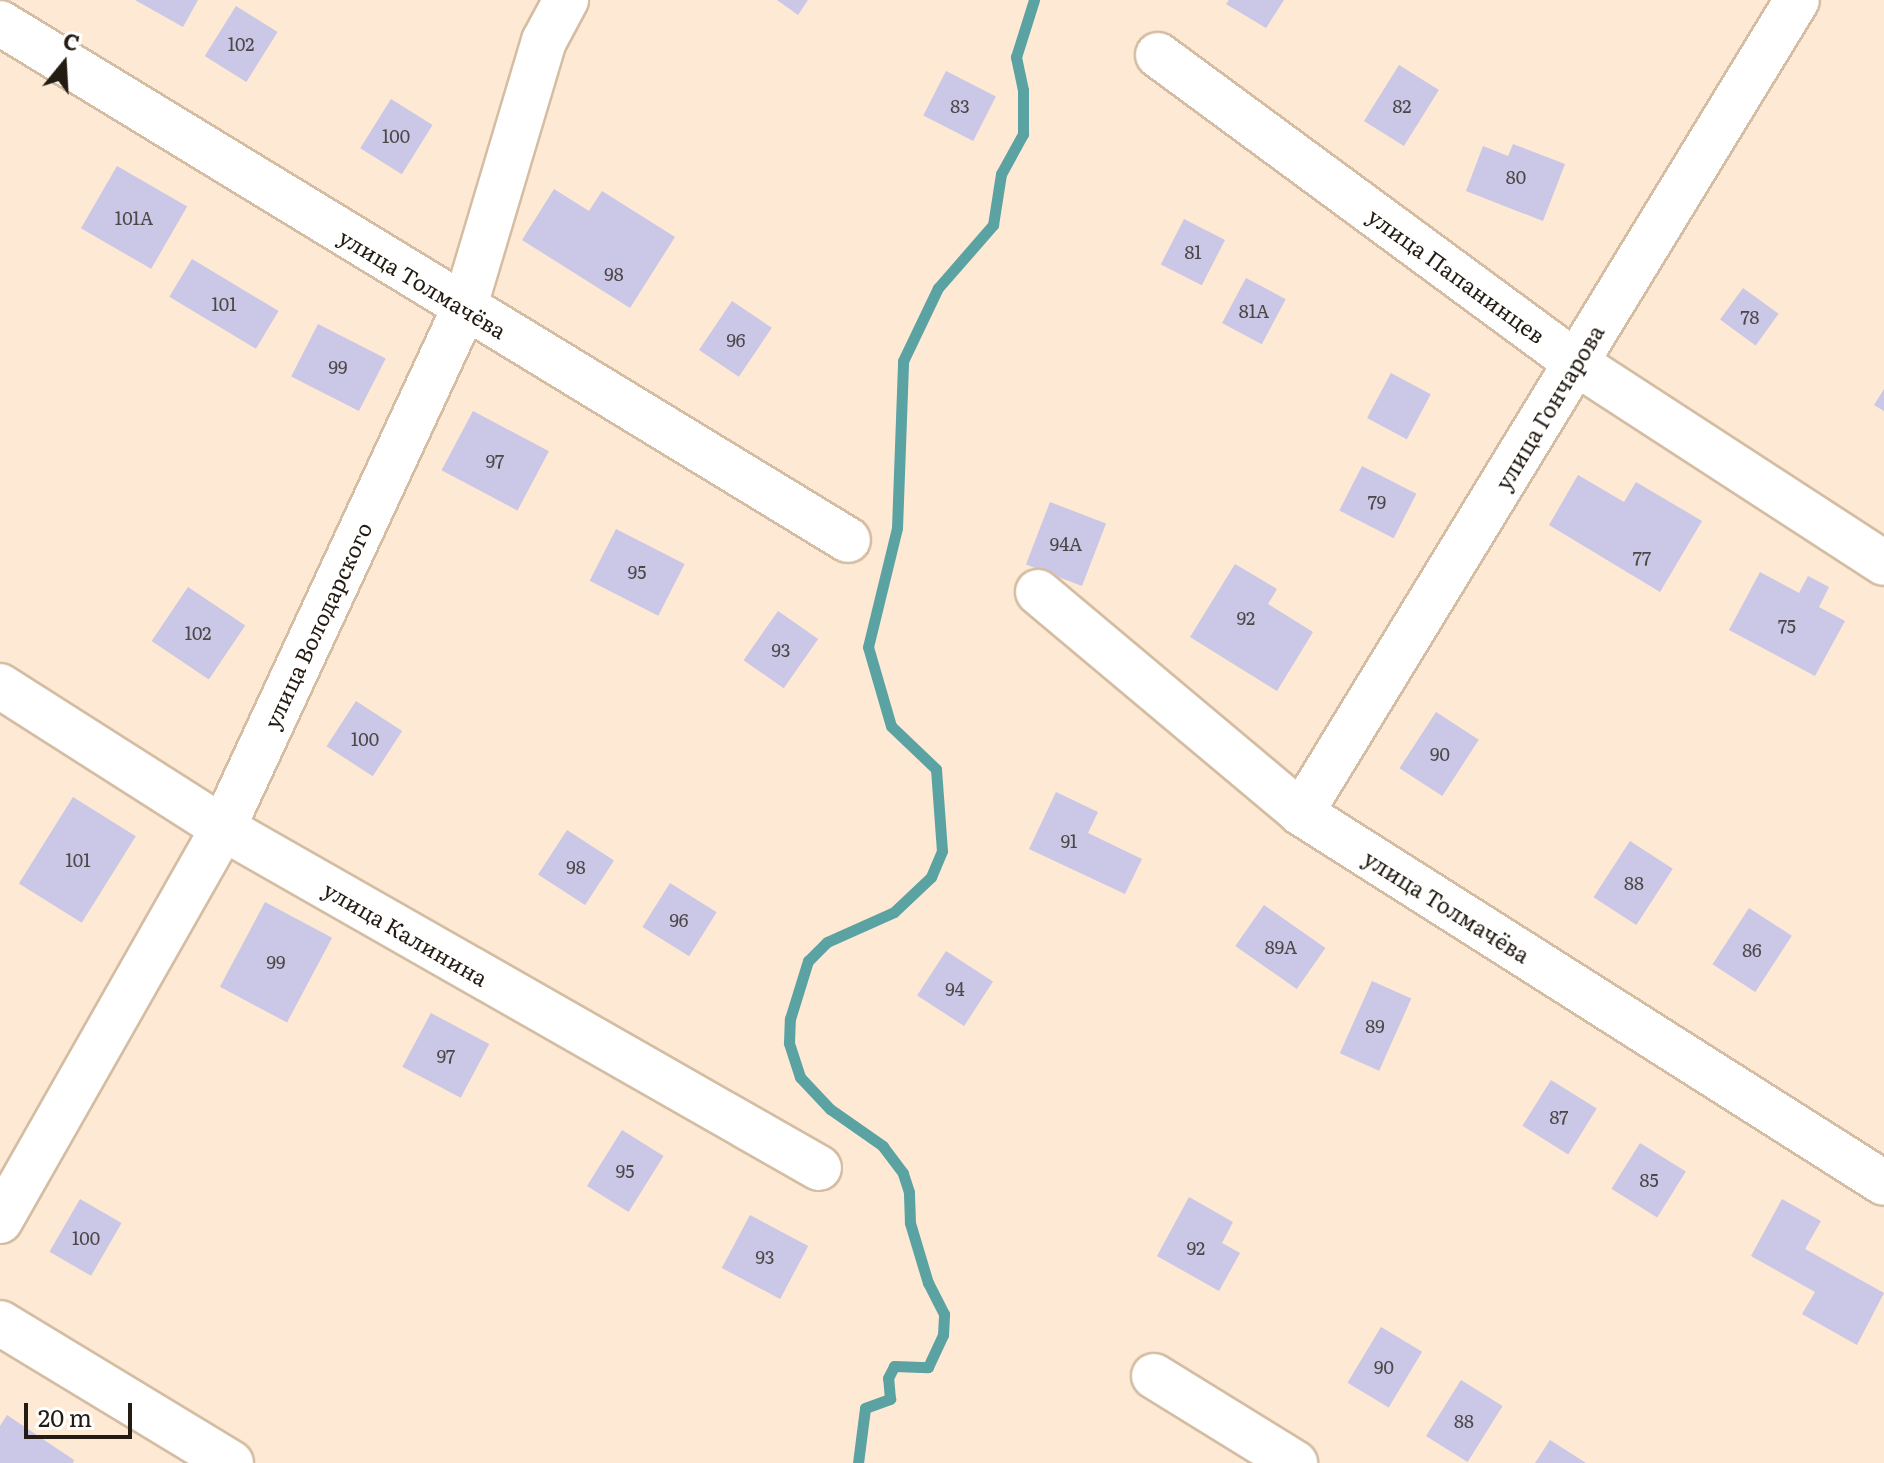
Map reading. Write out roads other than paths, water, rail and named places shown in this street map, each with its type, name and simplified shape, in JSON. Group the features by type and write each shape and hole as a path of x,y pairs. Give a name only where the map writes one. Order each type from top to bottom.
{"street":[{"name":"улица Володарского","path":"0,1221 223,828 464,309 544,41 566,0"},
{"name":"улица Гончарова","path":"1301,813 1797,0"},
{"name":"улица Толмачёва","path":"0,23 464,309 848,540"},
{"name":"улица Папанинцев","path":"1158,55 1576,363 1884,563"},
{"name":"улица Толмачёва","path":"1038,592 1301,813 1884,1183"},
{"name":"улица Калинина","path":"0,686 223,828 819,1168"},
{"path":"0,1323 231,1463"},
{"path":"1154,1376 1295,1463"}],"waterway":[{"path":"858,1463 865,1408 890,1399 888,1378 894,1366 928,1367 943,1335 944,1314 928,1283 910,1223 909,1192 903,1173 883,1146 830,1109 800,1077 789,1043 790,1019 808,961 827,942 894,912 931,877 942,851 936,769 891,726 868,647 897,528 903,361 938,288 993,225 1001,174 1023,134 1023,90 1016,57 1034,0"}]}
